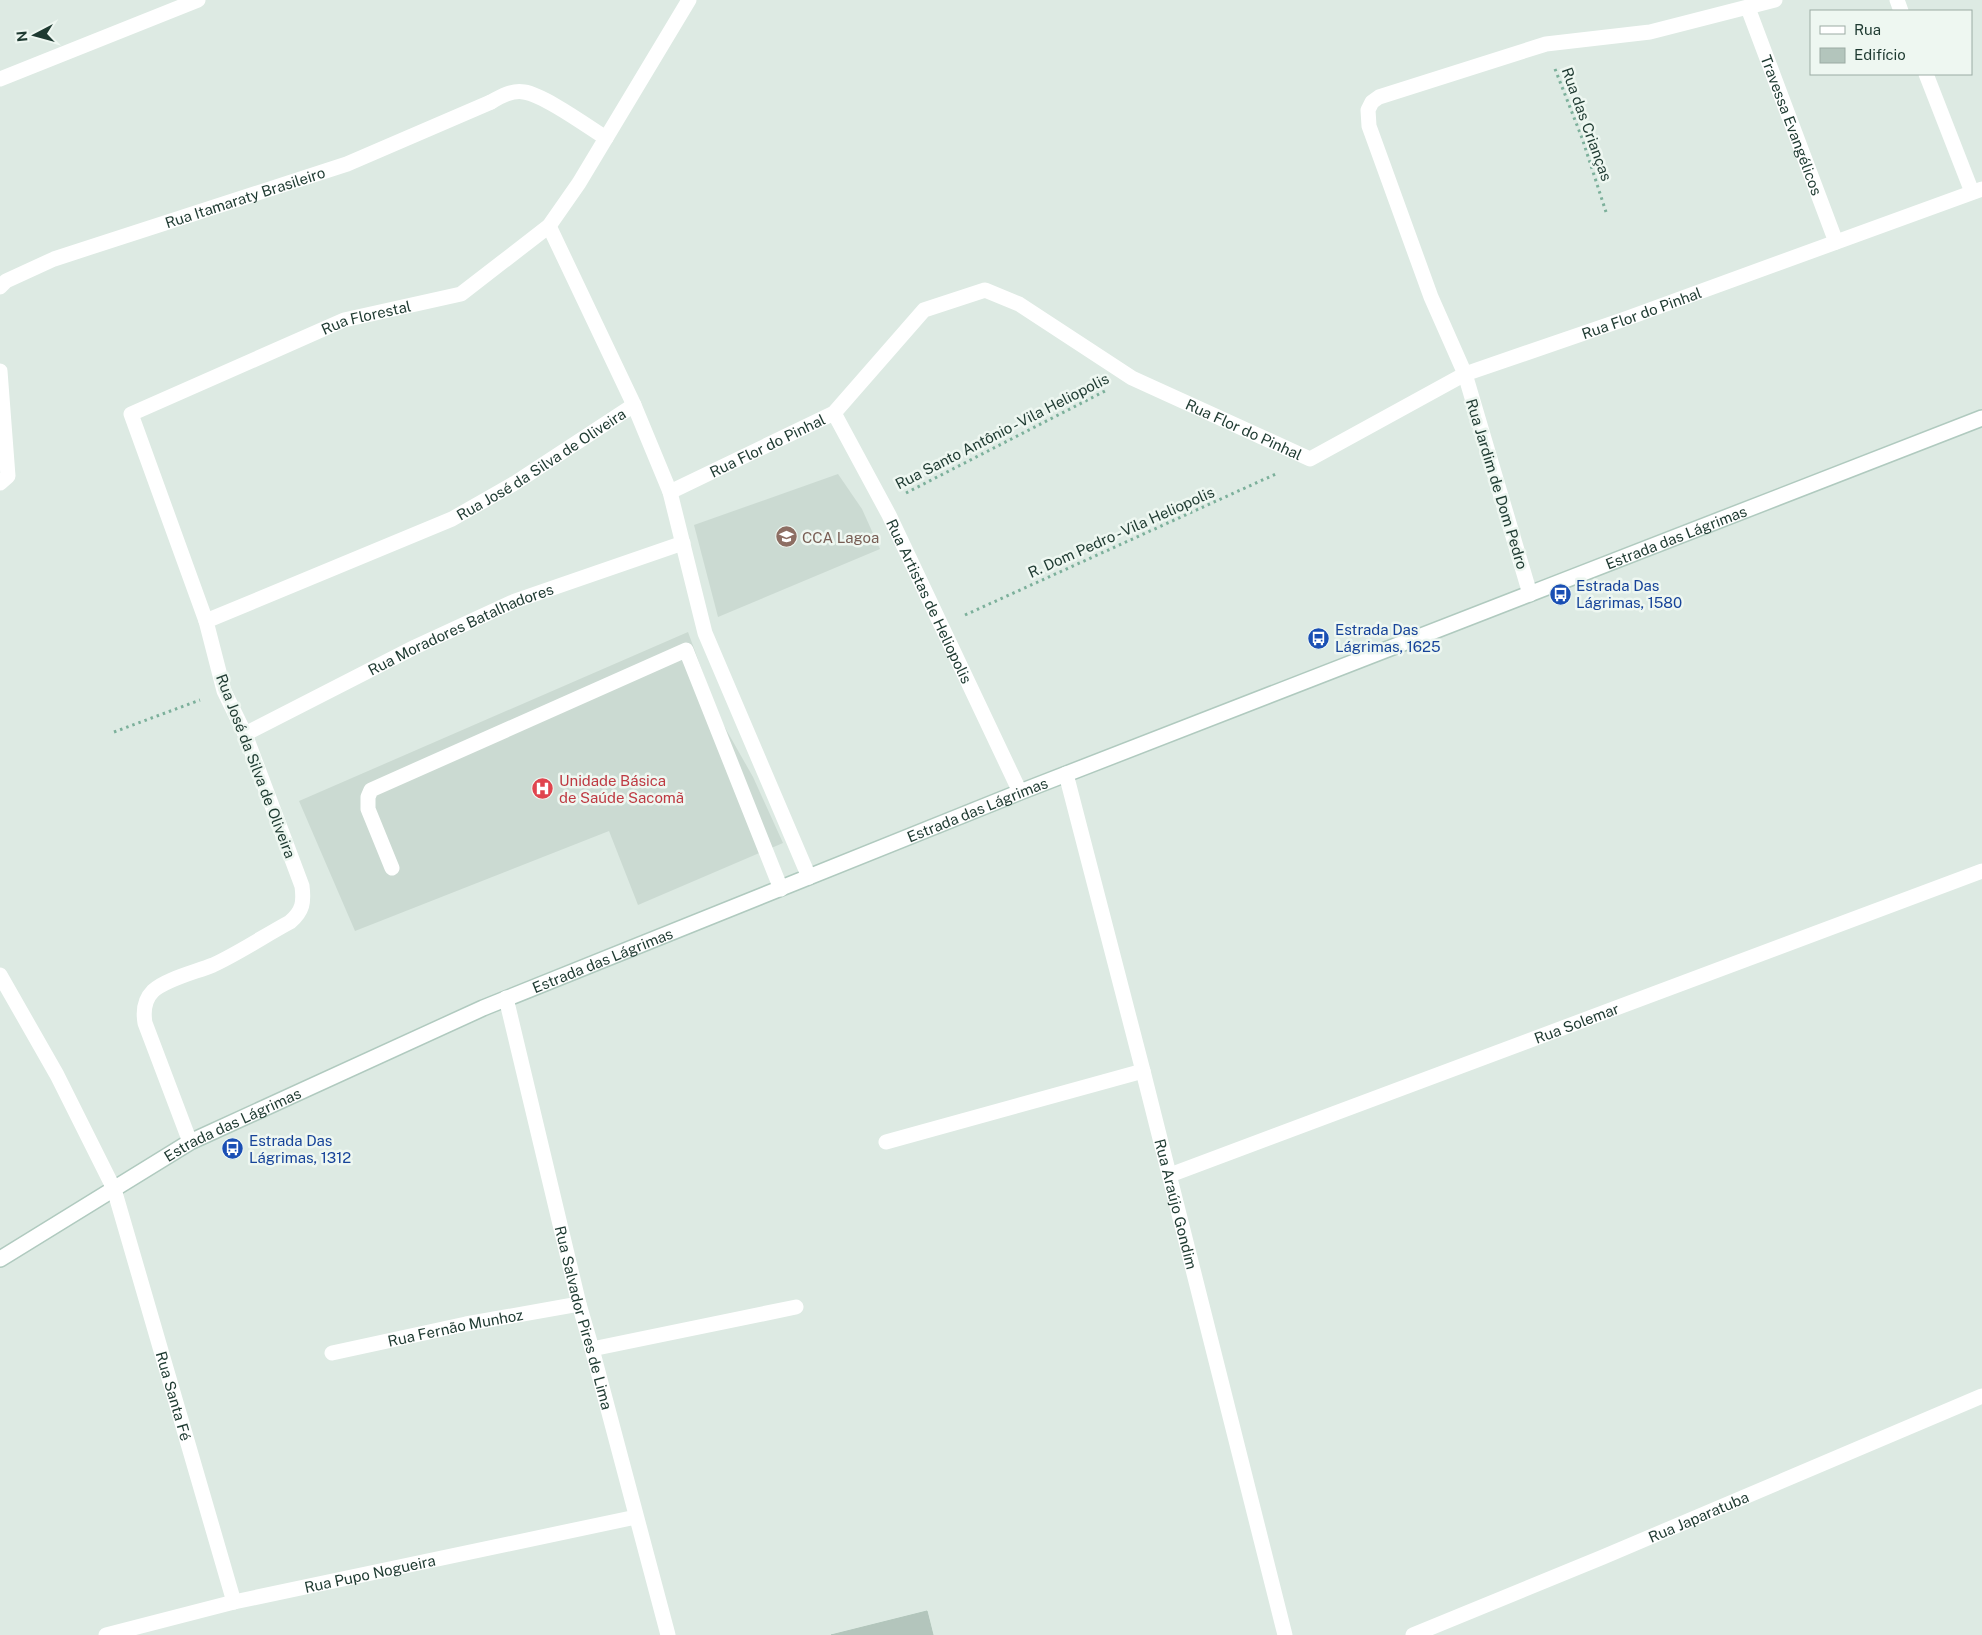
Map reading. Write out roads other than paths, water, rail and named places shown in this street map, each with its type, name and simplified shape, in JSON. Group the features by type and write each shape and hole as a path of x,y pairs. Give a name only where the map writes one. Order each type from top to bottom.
{"street":[{"path":"0,79 198,0"},
{"name":"Rua Florestal","path":"206,621 131,414 344,320 461,294 549,226 579,183 689,0"},
{"path":"1748,8 1775,0"},
{"name":"Rua Jardim de Dom Pedro","path":"1530,594 1465,374 1431,297 1377,152 1369,126 1368,110 1372,102 1379,97 1546,44 1650,32 1748,8"},
{"name":"Travessa Evangélicos","path":"1748,8 1836,242"},
{"path":"1926,75 1977,190"},
{"name":"Rua Itamaraty Brasileiro","path":"0,287 6,280 54,259 347,164 507,94 522,91 536,95 606,138"},
{"name":"Rua Flor do Pinhal","path":"670,492 834,413 924,310 985,290 1018,304 1132,378 1310,458 1465,374 1625,319 1977,190"},
{"path":"549,226 634,406 670,492 705,633 809,877"},
{"path":"0,371 8,476 0,483"},
{"name":"Rua José da Silva de Oliveira","path":"190,1142 145,1023 143,1011 147,998 154,990 164,984 214,964 290,922 298,915 304,901 302,886 245,734 224,691 206,621 452,519 515,483 634,406"},
{"name":"Rua Artistas de Heliopolis","path":"834,413 883,504 1020,792"},
{"name":"Estrada das Lágrimas","path":"0,1259 190,1142 506,998 1020,792 1982,418"},
{"name":"Rua Moradores Batalhadores","path":"245,734 415,647 515,601 683,543"},
{"path":"392,868 368,810 371,790 686,650 780,888"},
{"name":"Rua Araújo Gondim","path":"1066,774 1170,1175 1285,1635"},
{"name":"Rua Solemar","path":"1170,1175 1982,870"},
{"name":"Rua Santa Fé","path":"0,975 57,1075 114,1189 234,1602"},
{"name":"Rua Salvador Pires de Lima","path":"506,998 578,1304 592,1348 668,1635"},
{"path":"886,1142 1143,1071"},
{"name":"Rua Fernão Munhoz","path":"332,1353 466,1324 578,1304"},
{"path":"592,1348 796,1307"},
{"name":"Rua Japaratuba","path":"1413,1635 1982,1396"},
{"name":"Rua Pupo Nogueira","path":"106,1635 234,1602 636,1518"}],"place":[{"name":"CCA Lagoa","path":"786,537"},
{"name":"Estrada Das Lágrimas, 1580","path":"1560,594"},
{"name":"Estrada Das Lágrimas, 1625","path":"1319,638"},
{"name":"Unidade Básica de Saúde Sacomã","path":"543,789"},
{"name":"Estrada Das Lágrimas, 1312","path":"233,1149"}]}
